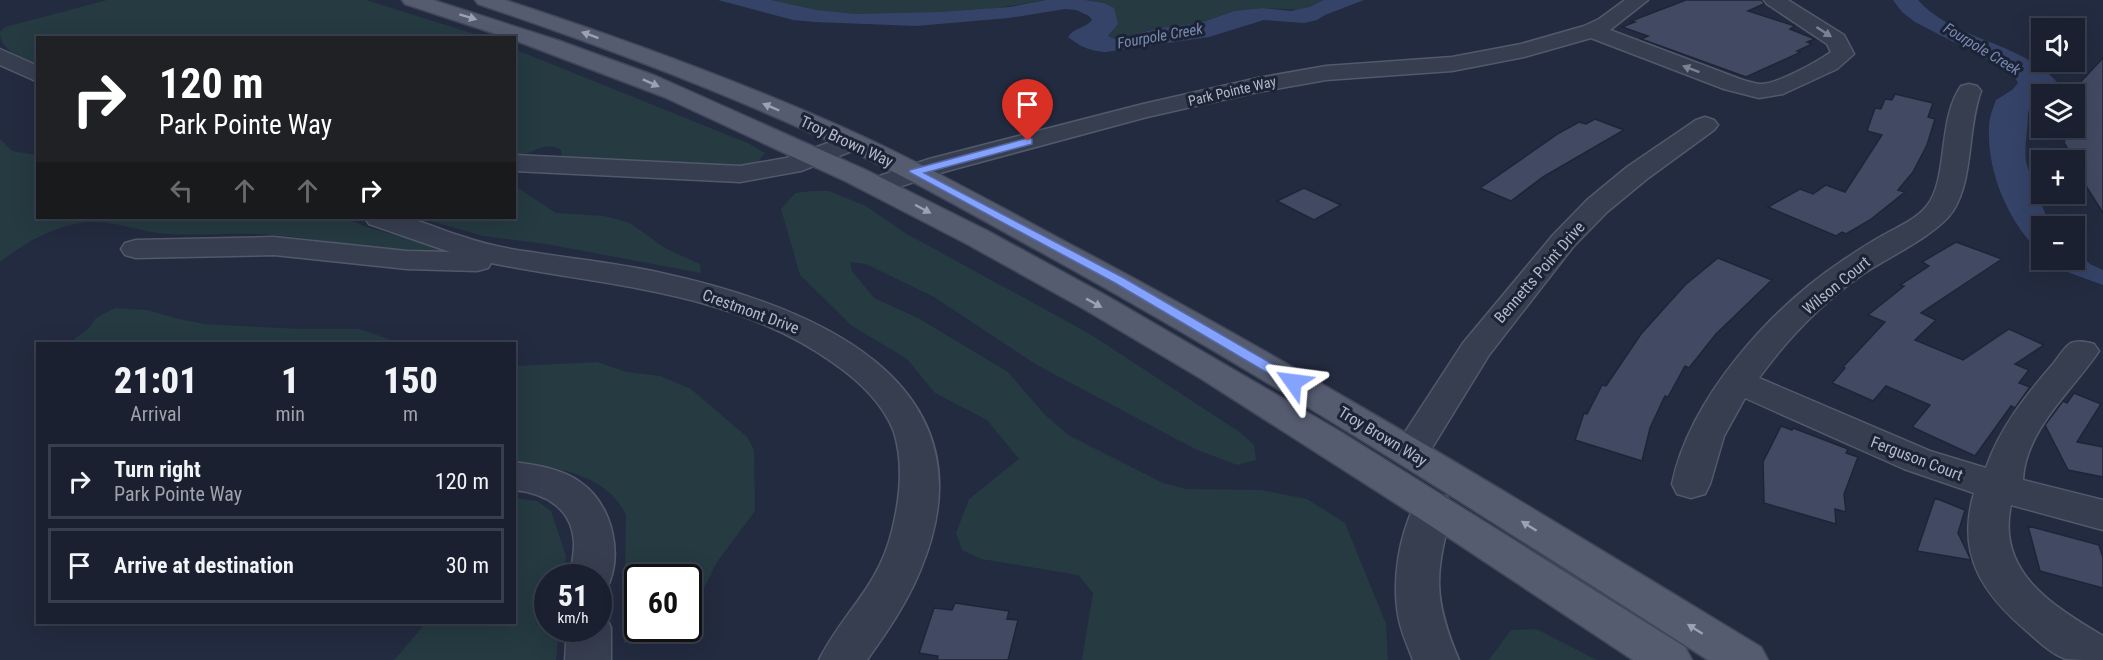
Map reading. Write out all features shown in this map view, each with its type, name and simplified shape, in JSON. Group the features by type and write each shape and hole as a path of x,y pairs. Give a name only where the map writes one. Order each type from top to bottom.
{"main road":[{"name":"Troy Brown Way","path":"412,0 480,21 635,76 817,156 982,240 1179,350 1433,507 1669,660"},
{"name":"Troy Brown Way","path":"485,0 708,79 853,142 914,172 1119,281 1411,452 1744,660"}],"street":[{"name":"Park Pointe Way","path":"878,186 914,172 1143,111 1258,84 1326,73 1475,60 1592,31 1607,24 1638,0"},
{"path":"1592,31 1732,84 1768,91 1804,76 1843,54 1836,40 1774,0"},
{"path":"0,56 36,74"},
{"name":"Wilson Court","path":"1691,484 1704,438 1738,382 1765,349 1841,276 1882,248 1921,226 1940,208 1948,191 1959,116 1969,92"},
{"name":"Bennetts Point Drive","path":"1411,452 1475,350 1563,241 1597,206 1637,172 1705,125"},
{"path":"516,163 740,174 772,170 853,142"},
{"name":"Crestmont Drive","path":"382,219 445,241 518,259 656,281 743,305 783,321 829,344 873,377 905,416 914,438 918,461 915,519 909,546 899,570 880,604 842,660"},
{"path":"136,249 274,246 418,260 471,262 518,259"},
{"path":"2082,351 2042,400 2015,445 1988,512 1987,540 1995,564 2011,589 2034,613 2065,636 2103,658"},
{"name":"Ferguson Court","path":"1738,382 1917,460 2000,487 2103,515"},
{"path":"516,476 534,477 561,486 576,500 594,541 592,564"},
{"path":"1433,507 1419,556 1418,595 1421,621 1436,660"},
{"path":"588,660 589,642"}],"shaded area":[{"path":"107,0 366,0 481,36 36,36 36,64 8,49 1,39 0,32 5,27"},
{"path":"771,0 1046,0 980,10 871,15 802,8"},
{"path":"1085,0 1324,0 1301,10 1263,8 1234,11 1200,23 1160,28 1115,39 1108,36 1113,31 1104,3"},
{"path":"516,50 750,144 765,153 758,162 737,166 562,158 561,150 549,146 516,156"},
{"path":"0,139 12,151 36,155 36,219 348,219 366,227 443,248 442,257 425,256 276,235 167,234 92,222 70,225 49,232 0,262"},
{"path":"516,187 556,213 604,216 630,223 665,248 700,264 701,273 546,244 483,236 424,219 516,219"},
{"path":"829,191 866,206 905,233 1090,334 1241,433 1254,445 1256,460 1237,465 1195,449 1037,365 934,297 866,264 850,262 852,271 874,298 918,318 1008,372 1045,415 1070,436 1163,483 1186,489 1261,490 1307,499 1345,523 1386,624 1388,660 1082,660 1093,593 1078,575 981,559 962,550 956,533 969,499 1019,459 987,420 935,393 907,359 852,326 800,275 781,209 795,193"},
{"path":"115,308 148,310 205,324 299,329 359,329 393,342 70,342 88,329 96,318"},
{"path":"597,362 627,372 660,376 691,389 747,437 754,450 755,511 717,562 702,592 702,564 625,564 626,515 606,490 593,481 563,470 516,461 516,366"},
{"path":"516,498 537,501 551,511 566,556 565,564 534,564 534,642 558,642 556,660 394,660 425,624 516,624"},
{"path":"1536,629 1597,660 1489,660 1511,630"}],"water":[{"name":"Fourpole Creek","path":"718,0 771,0 816,10 855,14 941,12 1010,7 1046,0 1085,0 1104,3 1114,8 1118,24 1108,36 1115,39 1160,28 1200,23 1234,11 1263,8 1291,11 1309,7 1324,0 1364,0 1317,20 1304,23 1264,20 1209,37 1106,52 1086,48 1068,37 1092,20 1089,16 1076,10 1065,9 1009,18 916,26 793,20"},
{"name":"Fourpole Creek","path":"1893,0 1918,0 1933,14 1950,24 2031,62 2031,72 2046,72 2057,82 2057,84 2031,84 2031,106 2028,113 2025,149 2031,178 2031,204 2041,204 2047,216 2031,216 2031,243 2002,196 1989,145 1990,117 1996,100 2012,90 2018,83 2013,73 1915,22 1902,12"},
{"path":"2085,259 2103,270 2103,285 2065,270 2085,270"}],"building":[{"path":"1686,0 1762,0 1764,4 1748,11 1795,26 1790,29 1815,39 1807,42 1812,44 1797,51 1801,52 1746,77 1641,39 1648,36 1622,27 1635,22 1631,21"},
{"path":"2103,58 2103,213 2085,184 2085,150 2068,150 2064,143 2065,138 2085,138 2085,84 2079,84"},
{"path":"1895,94 1933,103 1928,117 1935,119 1927,145 1913,172 1898,190 1905,192 1870,220 1846,234 1842,232 1836,236 1768,207 1800,189 1813,194 1826,185 1845,192 1882,135 1867,131 1875,108 1881,109 1885,99 1892,100"},
{"path":"1595,119 1624,130 1543,177 1511,201 1480,188 1559,133 1579,122 1586,124"},
{"path":"1304,188 1341,205 1314,220 1277,201"},
{"path":"1956,242 2002,259 1921,313 1936,320 1915,340 1963,360 2009,329 2044,345 2015,364 2029,370 2019,383 2030,387 2015,408 2011,406 1975,456 1912,427 1930,405 1886,386 1873,401 1832,383 1845,368 1843,367 1885,322 1868,315 1904,286 1900,285 1929,266 1922,262"},
{"path":"1718,258 1772,280 1716,334 1689,368 1685,366 1668,397 1665,396 1650,428 1642,461 1575,440 1584,413 1587,414 1602,385 1606,386 1641,334 1685,285"},
{"path":"2074,393 2101,404 2077,442 2103,447 2103,477 2068,470 2045,425 2063,401 2067,403"},
{"path":"1781,426 1792,430 1793,428 1848,449 1846,453 1858,457 1844,494 1846,512 1835,509 1836,524 1764,503 1763,462"},
{"path":"1935,498 1965,510 1958,533 1971,560 1917,551"},
{"path":"2028,526 2099,545 2103,558 2103,588 2040,571"},
{"path":"955,603 1009,611 1007,619 1018,620 1008,660 937,660 938,656 919,653 934,608 952,610"}],"route":[{"path":"1028,141 914,172 1119,281 1293,382"}]}
